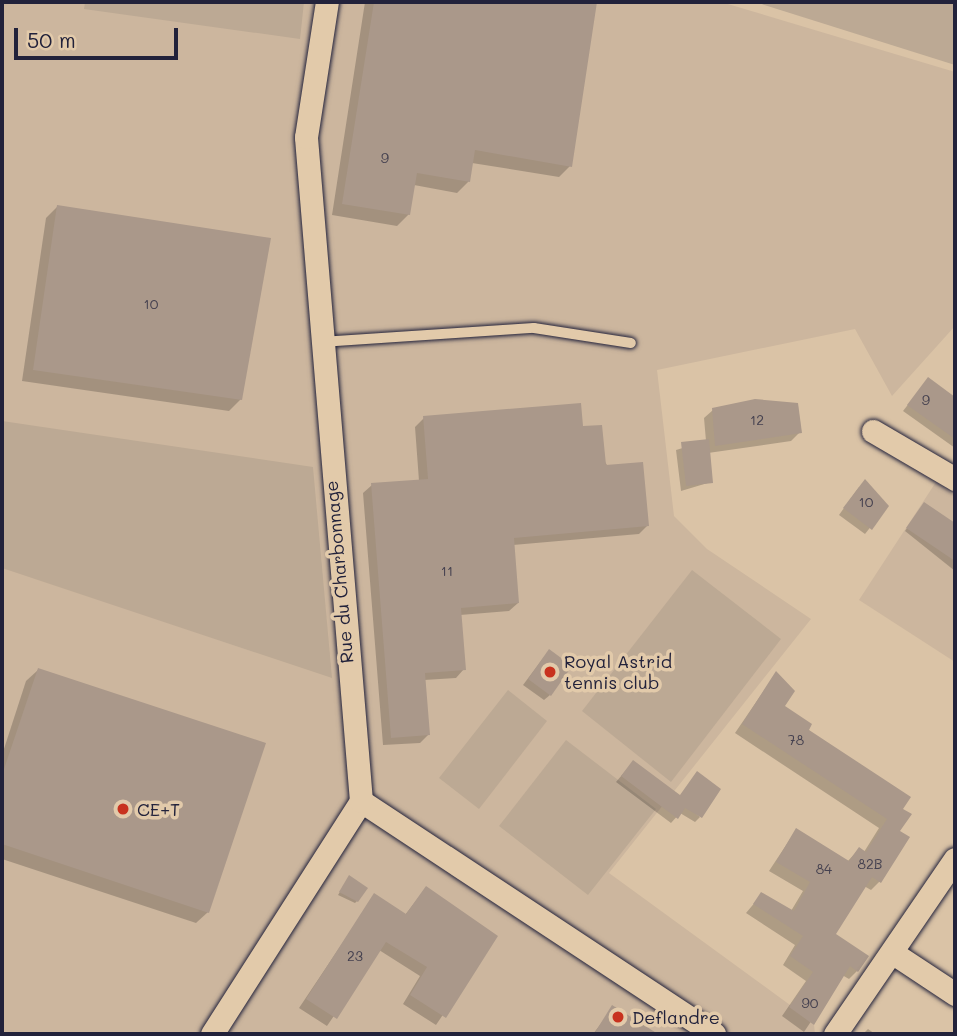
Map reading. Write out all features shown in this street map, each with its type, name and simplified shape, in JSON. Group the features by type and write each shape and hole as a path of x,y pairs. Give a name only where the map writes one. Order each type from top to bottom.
{"street":[{"name":"Rue du Charbonnage","path":"327,2 306,136 318,342 360,801"},
{"path":"873,431 955,479"},
{"path":"212,1034 360,801 714,1034"},
{"path":"835,1034 896,955 917,909 955,859"},
{"path":"896,955 955,994"}],"lane":[{"path":"318,342 534,328 631,342"}],"shaded area":[{"path":"2,2 721,2 955,72 955,326 892,396 855,329 657,370 674,516 707,549 811,619 609,873 790,1005 814,1025 815,1034 2,1034"},
{"path":"85,2 304,2 300,39 84,9"},
{"path":"755,2 955,2 955,65"},
{"path":"2,421 313,467 332,678 2,568"},
{"path":"936,482 955,496 955,662 859,600"},
{"path":"692,570 781,639 671,782 582,711"},
{"path":"508,690 547,721 479,809 439,778"},
{"path":"566,740 656,809 588,895 499,826"}],"building":[{"path":"374,2 597,2 572,167 475,150 470,182 417,173 410,215 342,204"},
{"path":"57,205 271,238 242,400 33,370"},
{"path":"928,377 955,397 955,439 907,405"},
{"path":"755,399 798,403 802,433 715,446 712,408"},
{"path":"581,403 583,426 602,425 606,465 643,462 649,526 514,538 519,603 461,608 466,670 425,673 430,735 391,738 371,483 428,479 423,416"},
{"path":"709,439 713,483 686,486 681,442"},
{"path":"865,479 889,506 872,530 843,508"},
{"path":"924,502 955,523 955,561 906,528"},
{"name":"Royal Astrid tennis club","path":"549,649 572,666 551,696 528,679"},
{"name":"CE+T","path":"38,668 266,743 209,913 2,844 2,775"},
{"path":"776,671 795,691 785,706 812,724 809,730 911,797 903,809 912,814 900,831 910,837 881,883 872,877 836,934 869,956 858,972 850,966 814,1025 789,1007 813,972 790,956 803,936 753,904 761,892 794,911 810,882 776,862 796,828 849,861 859,847 866,852 887,819 742,724"},
{"path":"633,760 680,795 697,771 721,789 702,818 685,808 678,819 621,776"},
{"path":"349,875 368,888 358,902 339,892"},
{"path":"426,886 498,936 446,1018 410,995 427,967 386,942 337,1019 306,999 374,893 406,914"},
{"name":"Deflandre","path":"612,1005 658,1034 594,1034"}],"place":[{"name":"Royal Astrid tennis club","path":"550,672"},
{"name":"CE+T","path":"123,809"},
{"name":"Deflandre","path":"618,1017"}]}
